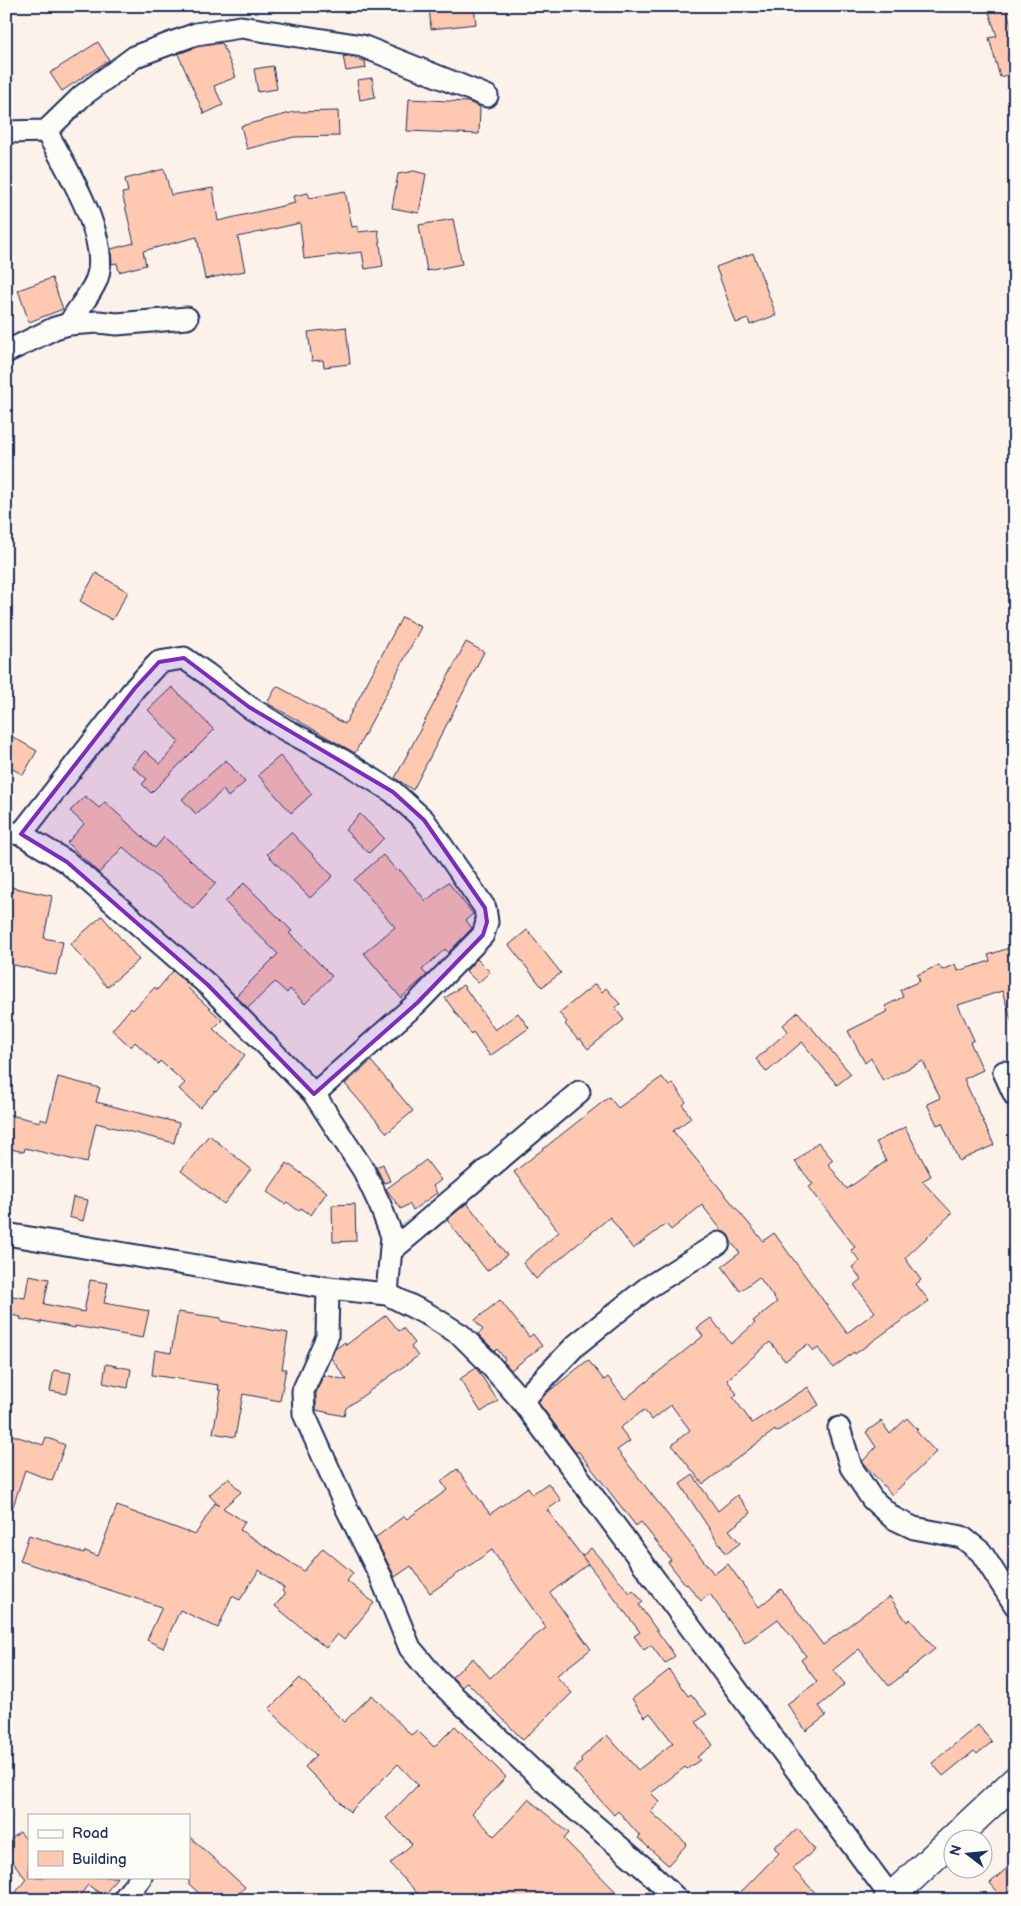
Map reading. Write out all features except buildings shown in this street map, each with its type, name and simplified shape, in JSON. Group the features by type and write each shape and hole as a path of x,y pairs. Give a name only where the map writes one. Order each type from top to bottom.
{"main road":[{"path":"890,1898 1015,1781"}],"street":[{"path":"6,132 46,131 82,96 136,56 196,34 241,27 362,46 487,96"},
{"path":"46,131 87,208 100,256 96,281 69,324"},
{"path":"6,352 55,328 69,324 98,322 117,324 187,318"},
{"path":"314,1094 417,1003 483,935 487,922 485,908 424,820 393,792 342,760 248,707 184,658 160,662 135,688 14,833 67,862 208,985 314,1094 368,1179 392,1236 387,1294"},
{"path":"1004,1072 1015,1096"},
{"path":"391,1251 579,1092"},
{"path":"6,1234 328,1288 387,1294 429,1314 461,1335 522,1401 890,1898"},
{"path":"522,1401 576,1345 647,1288 719,1242"},
{"path":"328,1288 327,1337 304,1391 304,1414 344,1503 381,1577 410,1648 436,1679 553,1790 650,1872 678,1900"},
{"path":"839,1428 851,1467 872,1499 893,1518 914,1528 962,1537 981,1552 1015,1605"},
{"path":"123,1900 141,1878"}],"highlighted area":[{"path":"184,658 249,707 393,792 424,820 485,908 487,922 483,935 417,1003 314,1094 208,985 67,862 21,834 135,688 159,662"}]}
